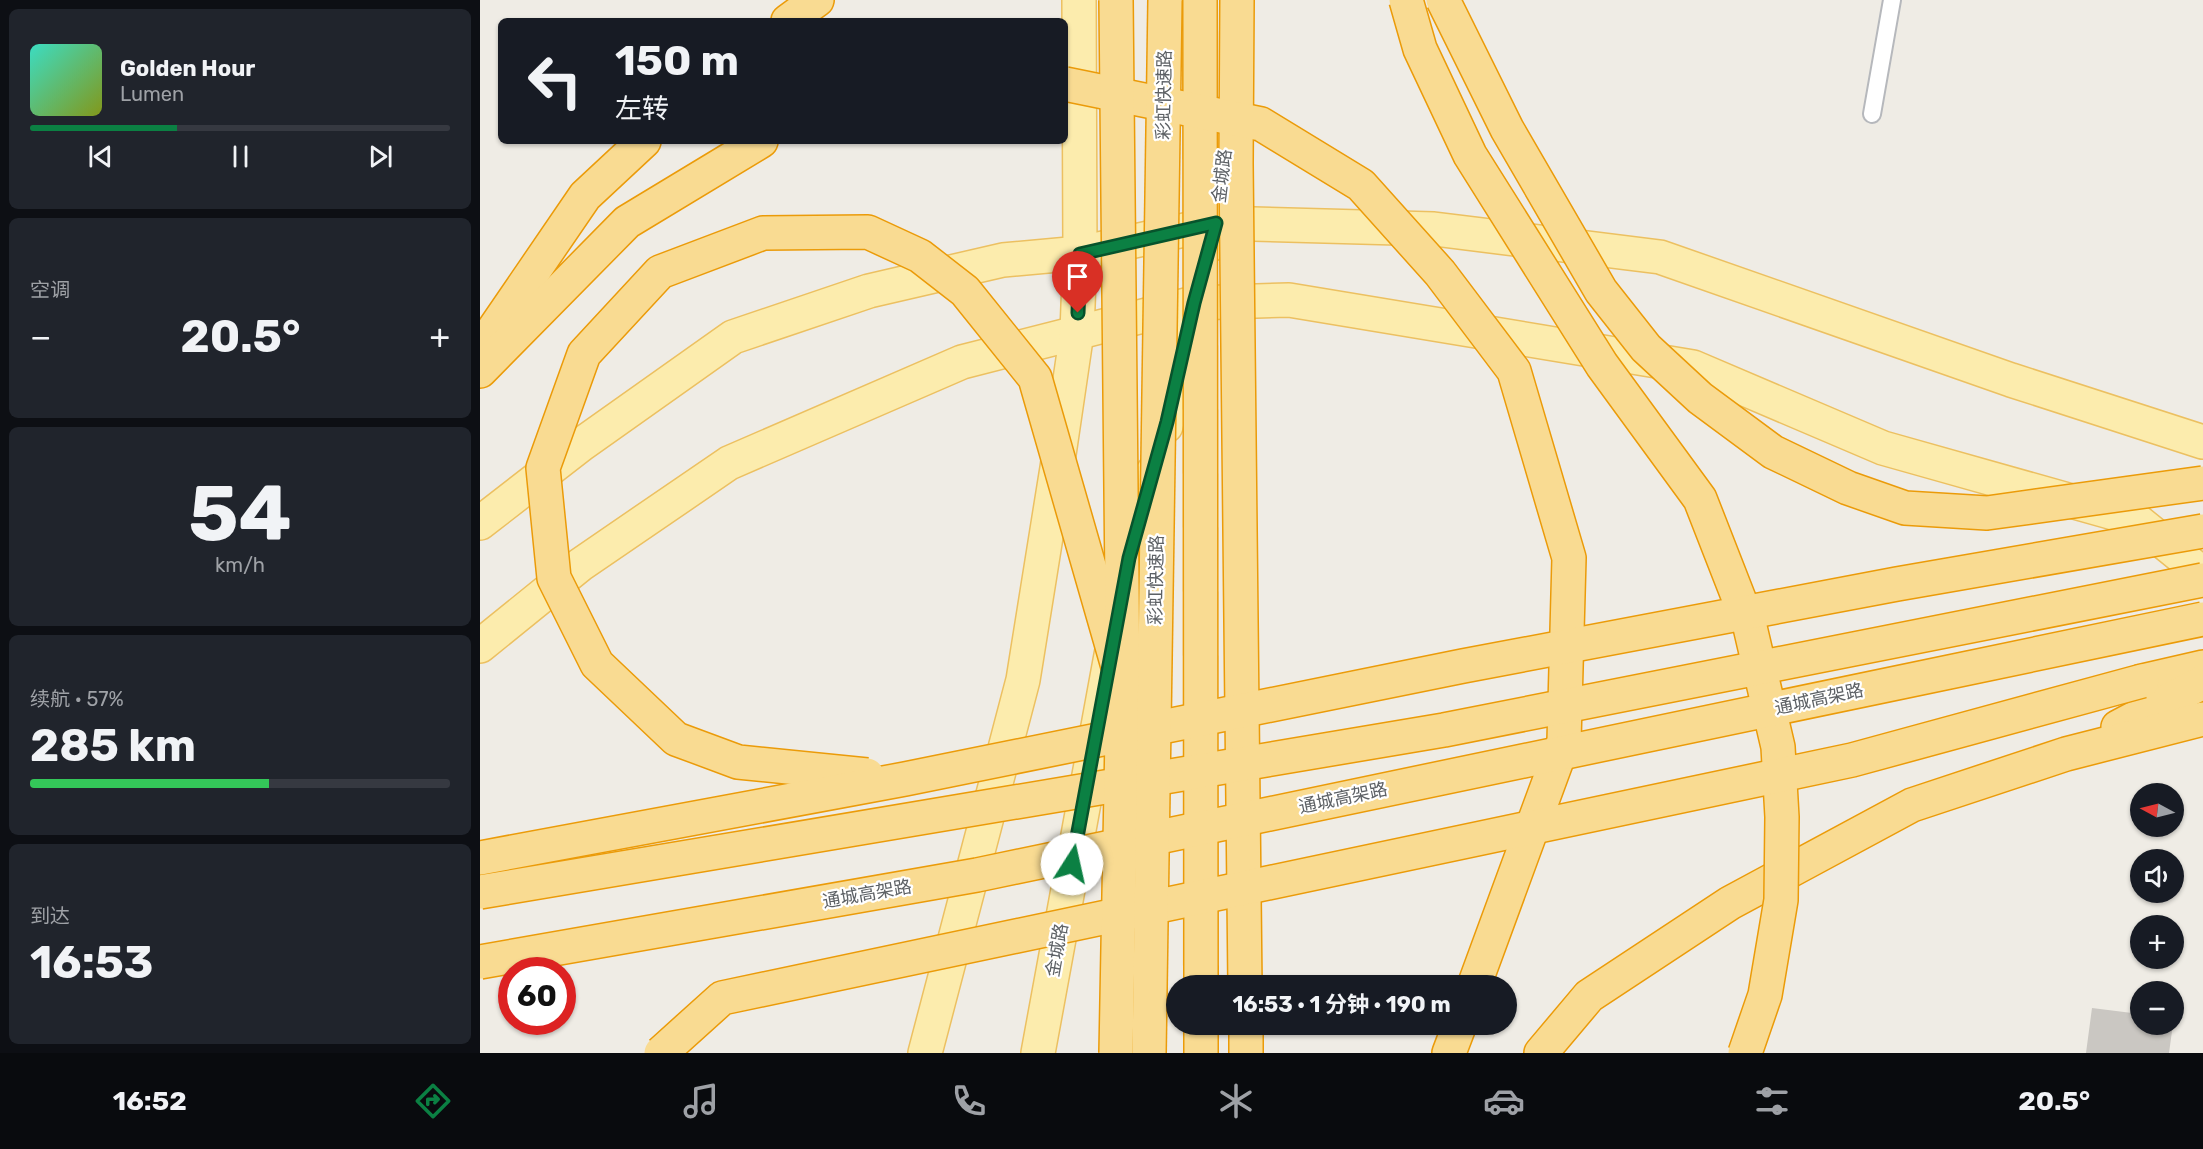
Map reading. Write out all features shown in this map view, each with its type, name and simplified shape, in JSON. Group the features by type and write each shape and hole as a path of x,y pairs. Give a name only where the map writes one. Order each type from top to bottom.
{"highway":[{"path":"792,18 817,0"},
{"path":"1116,0 1124,684 1116,1053"},
{"name":"彩虹快速路","path":"1149,1053 1165,0"},
{"name":"彩虹快速路","path":"1200,0 1201,975"},
{"path":"1237,0 1236,163 1245,975"},
{"path":"1406,0 1420,49 1470,156 1602,365 1700,499 1750,627 1778,747 1782,817 1782,900 1766,995 1745,1053"},
{"path":"1443,0 1507,129 1601,291 1646,348 1700,398 1773,452 1848,488 1905,508 1987,513 2203,483"},
{"path":"1068,85 1261,124 1361,185 1440,273 1514,371 1569,558 1564,741 1478,975"},
{"path":"480,349 585,196 641,144"},
{"path":"480,371 627,222 756,144"},
{"path":"905,779 738,762 676,739 597,664 554,578 543,468 584,354 660,272 763,233 868,232 920,256 965,291 1035,378 1124,684"},
{"path":"480,858 905,779 1521,655 1897,584 2203,531"},
{"path":"480,892 1444,730 2203,580"},
{"name":"通城高架路","path":"480,962 977,875 2203,619"},
{"path":"661,1053 722,998 1852,760 2142,681 2203,668"},
{"path":"2066,754 2203,682"},
{"path":"1541,1053 1589,996 1730,903 1911,805 2066,754 2203,718"},
{"path":"1201,1035 1201,1053"},
{"path":"1245,1035 1246,1053"},
{"path":"1449,1053 1456,1035"}],"main road":[{"path":"925,1053 1023,680 1077,332 1080,254 1079,0"},
{"name":"金城路","path":"1038,1053 1129,558 1167,422 1194,303 1216,223 1243,0"},
{"path":"480,523 582,444 733,337 869,291 1003,260 1080,254 1216,223 1434,229 1660,257 2011,380 2203,442"},
{"path":"480,646 580,565 729,463 962,362 1194,303 1289,300 1693,367 1883,448 2135,519 2203,574"}],"lane":[{"path":"1872,114 1892,0"}],"building":[{"path":"2092,1008 2130,1013 2130,1035 2171,1035 2169,1053 2086,1053"}],"route":[{"path":"1072,864 1129,558 1167,422 1194,303 1216,223 1080,254 1078,313"}]}
